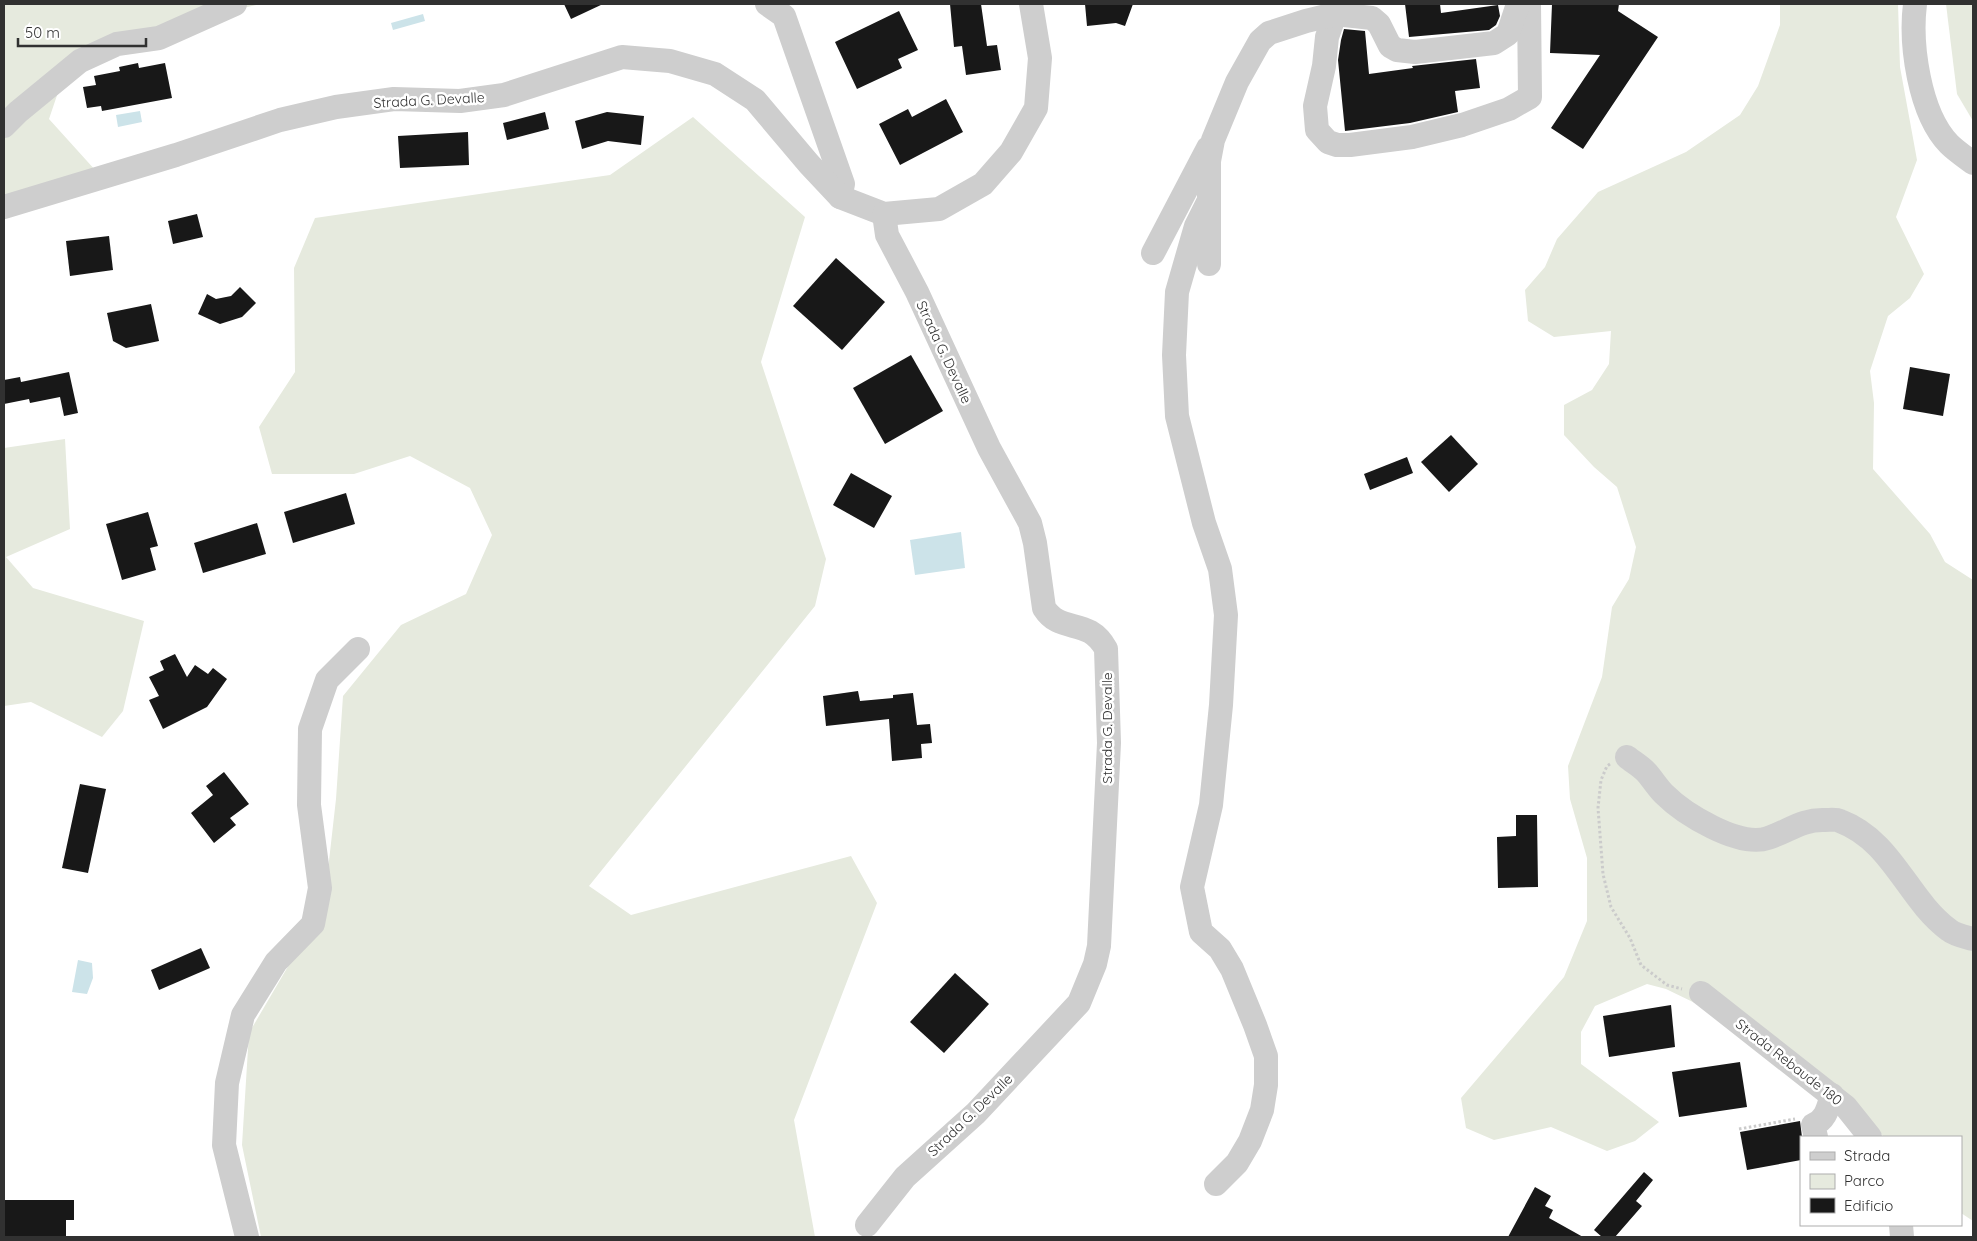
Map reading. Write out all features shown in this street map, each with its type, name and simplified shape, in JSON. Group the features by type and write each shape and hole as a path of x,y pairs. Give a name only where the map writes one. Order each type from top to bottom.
{"street":[{"path":"4,126 18,112 80,61 117,44 158,38 236,4"},
{"path":"767,4 784,16 843,184 840,197"},
{"name":"Strada G. Devalle","path":"4,207 176,155 280,120 336,107 394,99 460,101 504,96 622,57 670,61 715,74 755,100 809,164 840,197 884,214 939,209 983,184 1011,152 1036,108 1040,58 1031,4"},
{"path":"1153,253 1213,140 1237,82 1260,41 1269,32 1335,14 1372,18 1379,24 1390,46 1398,50 1415,52 1494,43 1508,34 1518,4"},
{"path":"1335,14 1327,37 1324,66 1315,106 1316,122 1317,130 1328,142 1337,145 1350,145 1412,137 1462,125 1508,109 1530,97 1528,4"},
{"path":"1915,4 1913,23 1919,74 1931,116 1948,143 1973,163"},
{"path":"1209,264 1208,162 1213,140"},
{"path":"1208,200 1196,226 1177,292 1174,355 1177,416 1204,522 1220,569 1226,615 1221,705 1211,804 1192,887 1202,932 1220,949 1232,969 1266,1056 1262,1110 1250,1141 1237,1163 1216,1184"},
{"name":"Strada G. Devalle","path":"867,1226 905,1177 976,1113 1079,1003 1095,964 1099,946 1109,743 1106,649 1100,639 1092,632 1057,622 1050,617 1044,608 1035,544 1030,523 989,448 917,292 887,235 884,214"},
{"path":"247,1237 224,1145 227,1082 243,1015 276,962 313,924 320,888 309,805 310,729 328,680 358,649"},
{"path":"1627,757 1646,772 1665,795 1690,813 1714,829 1740,838 1767,839 1812,820 1839,820 1860,832 1878,846 1895,864 1928,909 1950,931 1973,940"},
{"name":"Strada Rebaude 180","path":"1701,993 1832,1095 1846,1107 1869,1136"},
{"path":"1816,1136 1813,1125 1825,1116 1832,1095"}],"path":[{"path":"1627,757 1607,766 1601,780 1598,808 1603,874 1611,907 1630,938 1641,965 1667,985 1701,993"},
{"path":"1739,1129 1797,1119"}],"green space":[{"path":"4,4 260,4 151,30 70,57 49,119 96,171 4,200"},
{"path":"1780,4 1898,4 1900,67 1917,160 1896,217 1924,274 1910,298 1888,316 1870,371 1874,403 1873,469 1930,534 1945,562 1973,580 1973,1221 1962,1214 1962,1136 1883,1136 1827,1082 1726,1018 1666,989 1647,984 1595,1006 1581,1032 1581,1064 1659,1122 1635,1141 1607,1151 1551,1127 1494,1140 1466,1128 1461,1098 1564,977 1587,921 1587,858 1570,799 1568,766 1602,677 1612,607 1629,579 1636,547 1617,487 1594,467 1564,435 1564,405 1592,390 1609,364 1611,331 1554,337 1528,321 1525,290 1545,267 1557,239 1598,192 1686,152 1740,115 1758,86 1780,25"},
{"path":"1946,4 1973,4 1973,121 1957,94"},
{"path":"693,117 805,217 761,362 826,559 815,606 589,886 631,915 851,856 877,903 794,1120 815,1237 261,1237 242,1145 249,1033 324,905 336,799 343,696 401,625 466,594 492,535 470,488 410,456 354,474 272,474 259,427 295,372 294,268 315,218 610,175"},
{"path":"65,439 70,529 6,557 33,588 144,621 123,711 102,737 31,702 4,706 4,448"}],"water":[{"path":"423,14 425,21 393,30 391,23"},
{"path":"140,111 142,122 118,127 116,115"},
{"path":"961,532 965,568 915,575 910,540"},
{"path":"78,960 92,963 93,978 87,994 72,992"}],"building":[{"path":"564,4 603,4 571,19"},
{"path":"950,4 981,4 987,46 997,45 1001,70 966,75 962,46 954,47"},
{"path":"1085,4 1133,4 1125,26 1116,23 1087,26"},
{"path":"1405,4 1440,4 1441,13 1498,5 1500,16 1496,25 1489,30 1409,37"},
{"path":"1552,4 1619,4 1618,11 1658,37 1583,149 1551,128 1600,55 1550,53"},
{"path":"899,11 918,50 898,59 902,68 857,89 835,42"},
{"path":"1344,29 1365,31 1369,74 1413,68 1412,66 1476,59 1480,88 1455,91 1458,112 1410,123 1345,131 1338,60"},
{"path":"138,63 139,68 165,63 172,98 102,111 101,106 87,108 83,87 96,85 94,76 120,71 119,67"},
{"path":"946,99 963,132 900,165 879,124 908,109 912,117"},
{"path":"545,112 549,129 507,140 503,123"},
{"path":"607,112 644,116 641,145 608,141 582,149 575,121"},
{"path":"468,132 469,165 400,168 398,136"},
{"path":"197,214 203,237 173,244 168,221"},
{"path":"109,236 113,270 70,276 66,241"},
{"path":"836,258 885,302 842,350 793,306"},
{"path":"240,287 256,303 242,317 220,324 198,314 207,294 216,299 231,296"},
{"path":"151,304 159,341 126,348 113,341 107,313"},
{"path":"911,355 943,411 885,444 853,388"},
{"path":"1910,367 1950,374 1943,416 1903,409"},
{"path":"69,372 78,413 64,416 60,397 30,403 29,399 4,404 4,380 20,377 21,382"},
{"path":"1451,435 1478,464 1449,492 1421,462"},
{"path":"1407,457 1413,473 1370,490 1364,474"},
{"path":"851,473 892,496 874,528 833,505"},
{"path":"346,493 355,524 293,543 284,512"},
{"path":"148,512 158,546 150,548 156,570 122,580 106,524"},
{"path":"257,523 266,554 203,573 194,543"},
{"path":"175,654 187,677 195,665 208,674 213,668 227,679 207,707 163,729 149,700 159,696 149,677 164,670 160,661"},
{"path":"858,691 860,701 893,698 893,695 913,693 917,725 930,724 932,743 921,744 922,758 892,761 889,719 826,726 823,696"},
{"path":"224,772 249,804 230,818 236,825 214,843 191,813 213,795 206,786"},
{"path":"80,784 106,789 88,873 62,868"},
{"path":"1516,815 1537,815 1538,887 1498,888 1497,837 1516,836"},
{"path":"201,948 210,968 159,990 151,970"},
{"path":"955,973 989,1004 944,1053 910,1022"},
{"path":"1671,1005 1675,1047 1609,1057 1603,1016"},
{"path":"1740,1062 1747,1107 1679,1117 1672,1072"},
{"path":"1800,1121 1802,1136 1800,1136 1800,1160 1747,1170 1740,1132"},
{"path":"1644,1172 1653,1180 1636,1201 1642,1206 1615,1237 1602,1237 1594,1230"},
{"path":"1535,1187 1551,1196 1545,1206 1553,1210 1549,1218 1583,1237 1508,1237"},
{"path":"4,1200 74,1200 74,1220 66,1220 66,1237 4,1237"}]}
